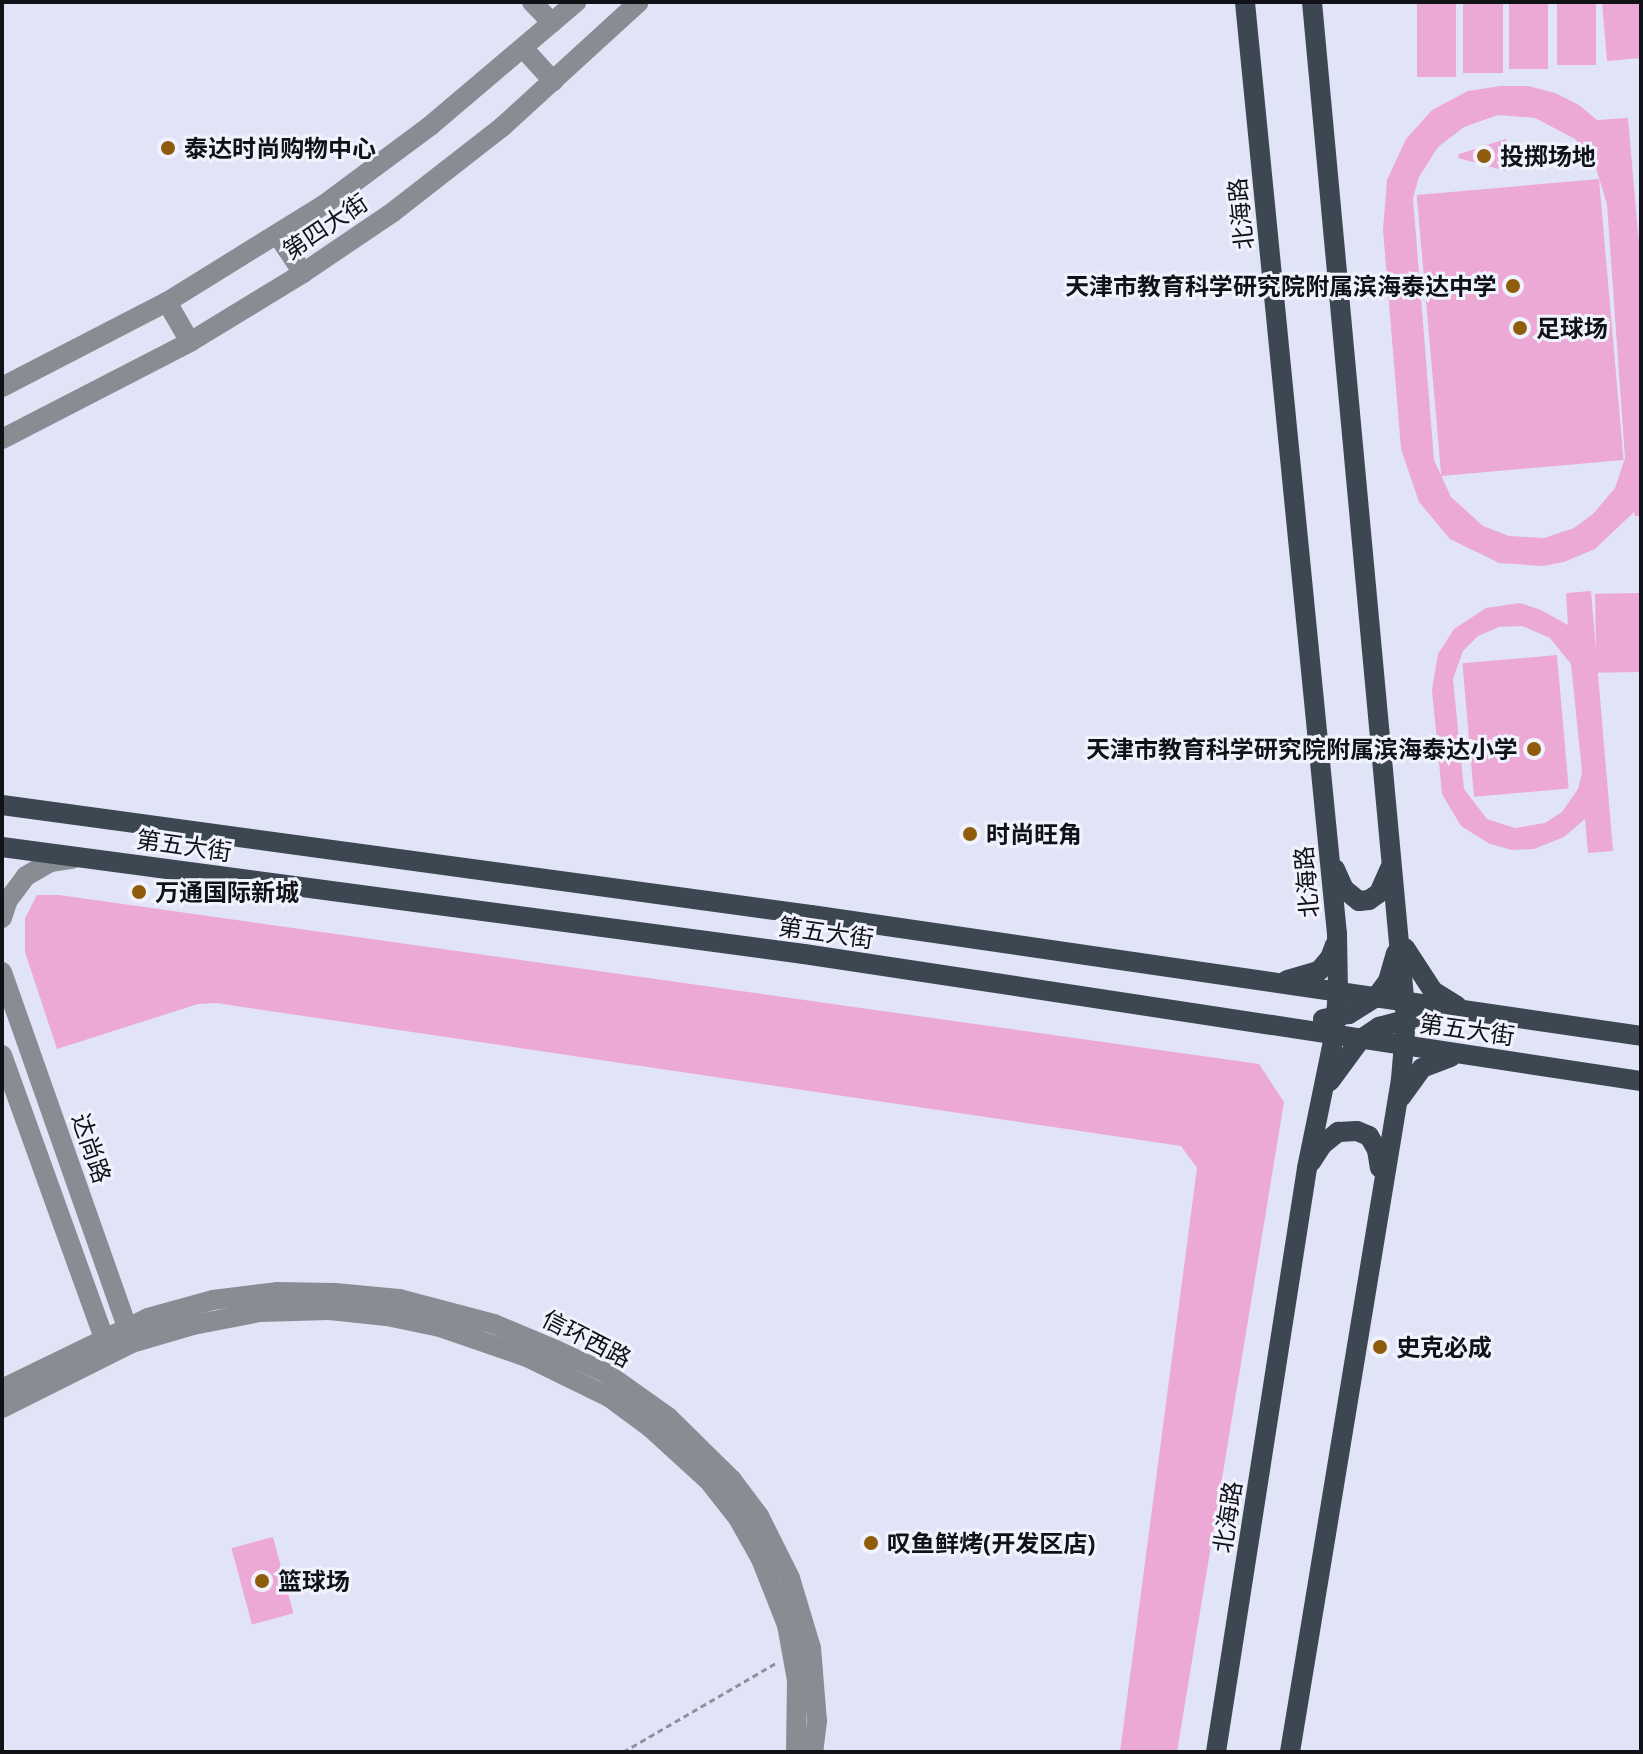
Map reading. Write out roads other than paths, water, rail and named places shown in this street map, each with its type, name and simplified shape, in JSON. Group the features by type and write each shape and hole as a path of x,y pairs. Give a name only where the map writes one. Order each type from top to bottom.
{"main road":[{"name":"北海路","path":"1216,1752 1307,1168 1335,1026 1338,992 1330,854 1245,2"},
{"path":"1290,1752 1393,1119 1403,1024 1399,930 1312,2"},
{"name":"第五大街","path":"2,805 795,913 1338,992 1368,999 1403,1024 1472,1056 1641,1081"},
{"name":"第五大街","path":"2,847 789,952 1259,1024 1335,1026 1361,1039 1403,1024 1480,1014 1641,1036"},
{"path":"1330,854 1351,897 1369,900 1385,884 1391,849"},
{"path":"1335,1026 1368,999 1392,972 1399,930"},
{"path":"1399,930 1408,955 1433,991 1450,1003 1480,1014"},
{"path":"1264,981 1301,978 1319,971 1330,958 1337,934"},
{"path":"1337,934 1347,973 1368,999"},
{"path":"1319,1110 1333,1075 1361,1039"},
{"path":"1393,1119 1406,1087 1422,1068 1445,1057 1472,1056"},
{"path":"1307,1168 1322,1145 1338,1132 1357,1131 1369,1136 1377,1150 1382,1180"}],"street":[{"path":"532,2 552,23"},
{"name":"第四大街","path":"2,387 167,302 383,163 576,2"},
{"name":"第四大街","path":"2,439 190,342 303,273 460,161 639,2"},
{"path":"523,48 553,81"},
{"path":"277,234 303,273"},
{"path":"167,302 190,342"},
{"path":"2,918 16,887 36,868 50,862 87,858"},
{"name":"达尚路","path":"2,961 4,977 130,1334"},
{"path":"2,1055 106,1345"},
{"name":"信环西路","path":"106,1345 228,1298 277,1292 346,1294 399,1299 479,1319 606,1373 668,1417 716,1462 747,1499 770,1536 798,1601 811,1648 817,1721 813,1752"},
{"name":"信环西路","path":"130,1334 228,1317 329,1310 440,1327 499,1346 562,1372 632,1413 668,1441 709,1481 738,1518 761,1559 787,1625 793,1654 797,1692 796,1752"},
{"path":"2,1389 106,1345"},
{"path":"2,1408 106,1345"}],"place":[{"name":"泰达时尚购物中心","path":"168,148"},
{"name":"投掷场地","path":"1484,156"},
{"name":"天津市教育科学研究院附属滨海泰达中学","path":"1513,286"},
{"name":"足球场","path":"1520,328"},
{"name":"天津市教育科学研究院附属滨海泰达小学","path":"1534,749"},
{"name":"时尚旺角","path":"970,834"},
{"name":"万通国际新城","path":"139,892"},
{"name":"史克必成","path":"1380,1347"},
{"name":"叹鱼鲜烤(开发区店)","path":"871,1543"},
{"name":"篮球场","path":"262,1581"}]}
